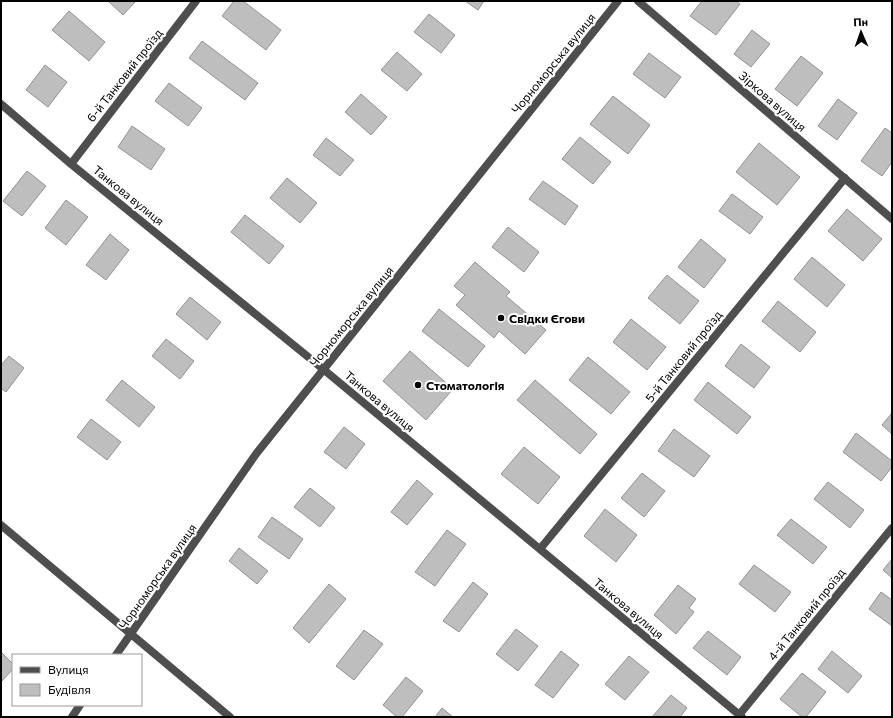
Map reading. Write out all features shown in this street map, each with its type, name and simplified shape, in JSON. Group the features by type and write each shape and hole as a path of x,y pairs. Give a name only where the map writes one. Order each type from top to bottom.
{"street":[{"name":"6-й Танковий проїзд","path":"71,164 196,1"},
{"name":"Чорноморська вулиця","path":"117,654 256,454 618,1"},
{"name":"Зіркова вулиця","path":"638,1 892,219"},
{"name":"Танкова вулиця","path":"1,104 71,164 324,369 740,716"},
{"name":"5-й Танковий проїзд","path":"540,549 845,178"},
{"path":"1,525 230,717"},
{"name":"4-й Танковий проїзд","path":"740,716 892,528"},
{"path":"72,717 79,706"}],"building":[{"path":"108,1 136,1 123,15"},
{"path":"234,1 243,1 281,30 266,50 222,16"},
{"path":"465,1 484,1 478,10"},
{"path":"702,1 736,1 740,4 716,35 690,16"},
{"path":"69,11 105,42 89,61 52,30"},
{"path":"429,14 455,35 441,53 414,32"},
{"path":"752,30 770,44 751,67 734,54"},
{"path":"202,41 258,83 245,100 189,58"},
{"path":"397,52 422,74 407,91 381,70"},
{"path":"649,53 681,77 665,98 633,74"},
{"path":"801,56 823,73 797,106 775,89"},
{"path":"45,65 67,82 48,107 26,90"},
{"path":"169,83 202,108 188,126 155,101"},
{"path":"361,94 387,117 371,135 345,112"},
{"path":"613,96 650,125 628,154 590,124"},
{"path":"838,99 857,113 837,140 818,126"},
{"path":"132,126 165,149 151,170 118,147"},
{"path":"885,128 892,133 892,162 882,176 861,161"},
{"path":"580,137 611,162 593,184 562,159"},
{"path":"326,138 354,160 340,176 313,155"},
{"path":"759,143 800,177 777,205 736,172"},
{"path":"27,171 46,186 22,216 3,201"},
{"path":"287,178 317,203 300,223 270,198"},
{"path":"543,181 578,206 565,225 529,199"},
{"path":"732,194 763,217 750,234 719,211"},
{"path":"66,200 88,217 66,245 45,228"},
{"path":"847,209 882,239 863,261 828,231"},
{"path":"245,215 284,246 269,264 231,232"},
{"path":"508,227 539,252 524,272 492,247"},
{"path":"110,234 129,250 106,280 86,265"},
{"path":"701,239 726,260 704,288 678,267"},
{"path":"812,257 845,285 827,307 794,279"},
{"name":"Свідки Єгови","path":"475,262 510,292 506,296 546,330 525,354 499,331 494,338 456,305 465,295 454,286"},
{"path":"667,275 699,301 680,324 648,298"},
{"path":"190,297 221,322 207,340 176,314"},
{"path":"778,301 816,332 800,352 762,321"},
{"path":"439,309 485,346 468,367 422,331"},
{"path":"631,319 666,347 647,370 613,342"},
{"path":"166,339 194,361 180,379 152,356"},
{"path":"741,344 770,367 754,388 725,366"},
{"name":"Стоматологія","path":"410,351 453,389 426,420 383,381"},
{"path":"9,356 24,368 6,392 1,388 1,365"},
{"path":"588,357 630,392 611,414 569,380"},
{"path":"122,380 155,407 139,427 106,400"},
{"path":"535,380 597,434 580,454 517,400"},
{"path":"708,382 751,417 737,434 694,400"},
{"path":"892,413 892,434 882,425"},
{"path":"91,419 121,442 107,460 77,437"},
{"path":"344,427 365,444 346,469 324,452"},
{"path":"674,429 710,456 694,477 658,451"},
{"path":"856,433 892,461 892,467 881,481 843,452"},
{"path":"524,447 560,477 538,504 501,474"},
{"path":"642,473 665,491 644,517 621,498"},
{"path":"417,480 433,494 407,525 391,512"},
{"path":"828,482 864,510 850,528 814,499"},
{"path":"310,488 335,508 320,527 294,507"},
{"path":"605,509 637,535 616,562 584,536"},
{"path":"272,517 303,539 289,559 258,537"},
{"path":"791,519 827,547 813,564 777,535"},
{"path":"447,530 466,544 435,586 415,572"},
{"path":"239,548 268,571 257,584 229,561"},
{"path":"892,559 892,578 883,570"},
{"path":"754,565 791,592 775,612 739,584"},
{"path":"473,582 488,594 459,632 443,621"},
{"path":"329,584 346,599 309,643 293,628"},
{"path":"678,585 696,599 689,608 694,612 676,634 654,615"},
{"path":"881,592 892,600 892,626 869,609"},
{"path":"516,629 538,646 518,671 496,654"},
{"path":"364,630 383,644 354,680 336,666"},
{"path":"708,631 741,657 727,675 693,648"},
{"path":"561,651 579,665 553,698 535,685"},
{"path":"832,651 862,676 848,693 818,669"},
{"path":"1,652 12,663 12,670 1,682"},
{"path":"629,656 649,672 625,700 605,684"},
{"path":"802,673 826,692 806,717 802,717 780,699"},
{"path":"406,677 423,691 402,717 397,717 383,705"},
{"path":"671,695 687,708 680,717 652,717"},
{"path":"442,708 453,717 435,717"}],"place":[{"name":"Свідки Єгови","path":"501,318"},
{"name":"Стоматологія","path":"418,385"}]}
